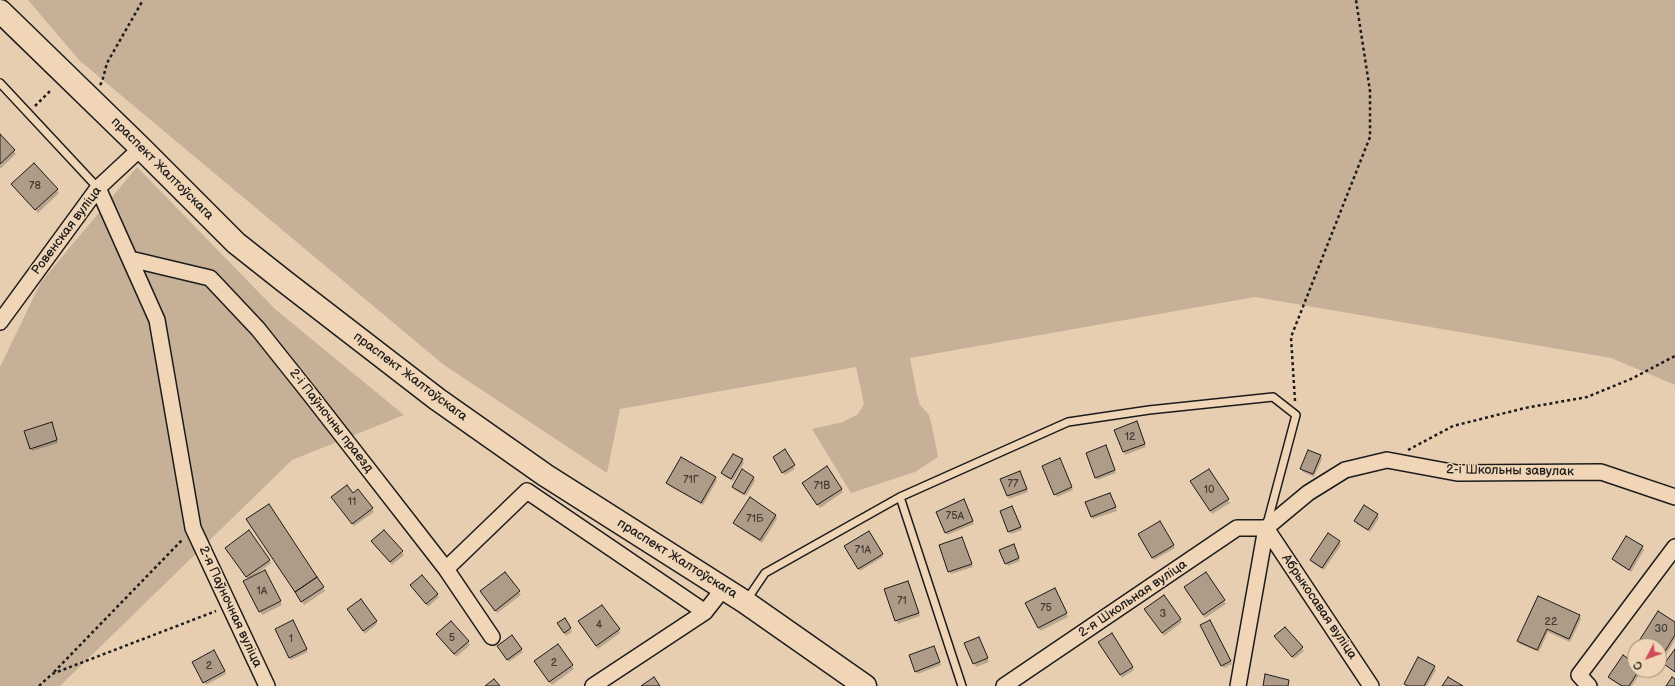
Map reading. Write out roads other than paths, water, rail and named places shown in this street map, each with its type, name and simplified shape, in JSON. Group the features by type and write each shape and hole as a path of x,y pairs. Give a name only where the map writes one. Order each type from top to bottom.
{"main road":[{"name":"праспект Жалтоўскага","path":"0,10 142,148 236,243 394,366 545,475 745,602 865,686"}],"street":[{"name":"Ровенская вуліца","path":"0,322 98,188 142,148"},
{"name":"2-я Паўночная вуліца","path":"98,188 157,320 194,528 267,686"},
{"name":"2-і Паўночны праезд","path":"130,259 210,278 258,329 446,568 492,637"},
{"name":"2-і Школьны завулак","path":"1266,528 1308,493 1345,470 1387,460 1457,473 1601,472 1675,498"},
{"path":"446,568 527,491 705,612"},
{"name":"2-я Школьная вуліца","path":"1004,686 1237,528 1266,528"},
{"path":"1238,686 1266,528"},
{"name":"Абрыкосавая вуліца","path":"1266,528 1371,686"},
{"path":"1589,686 1579,674 1675,547"},
{"path":"593,686 705,612 723,589"}],"lane":[{"path":"0,83 98,188"},
{"path":"745,602 765,573 900,497 1068,422 1149,410 1272,397 1296,415 1266,528"},
{"path":"900,497 962,686"}]}
